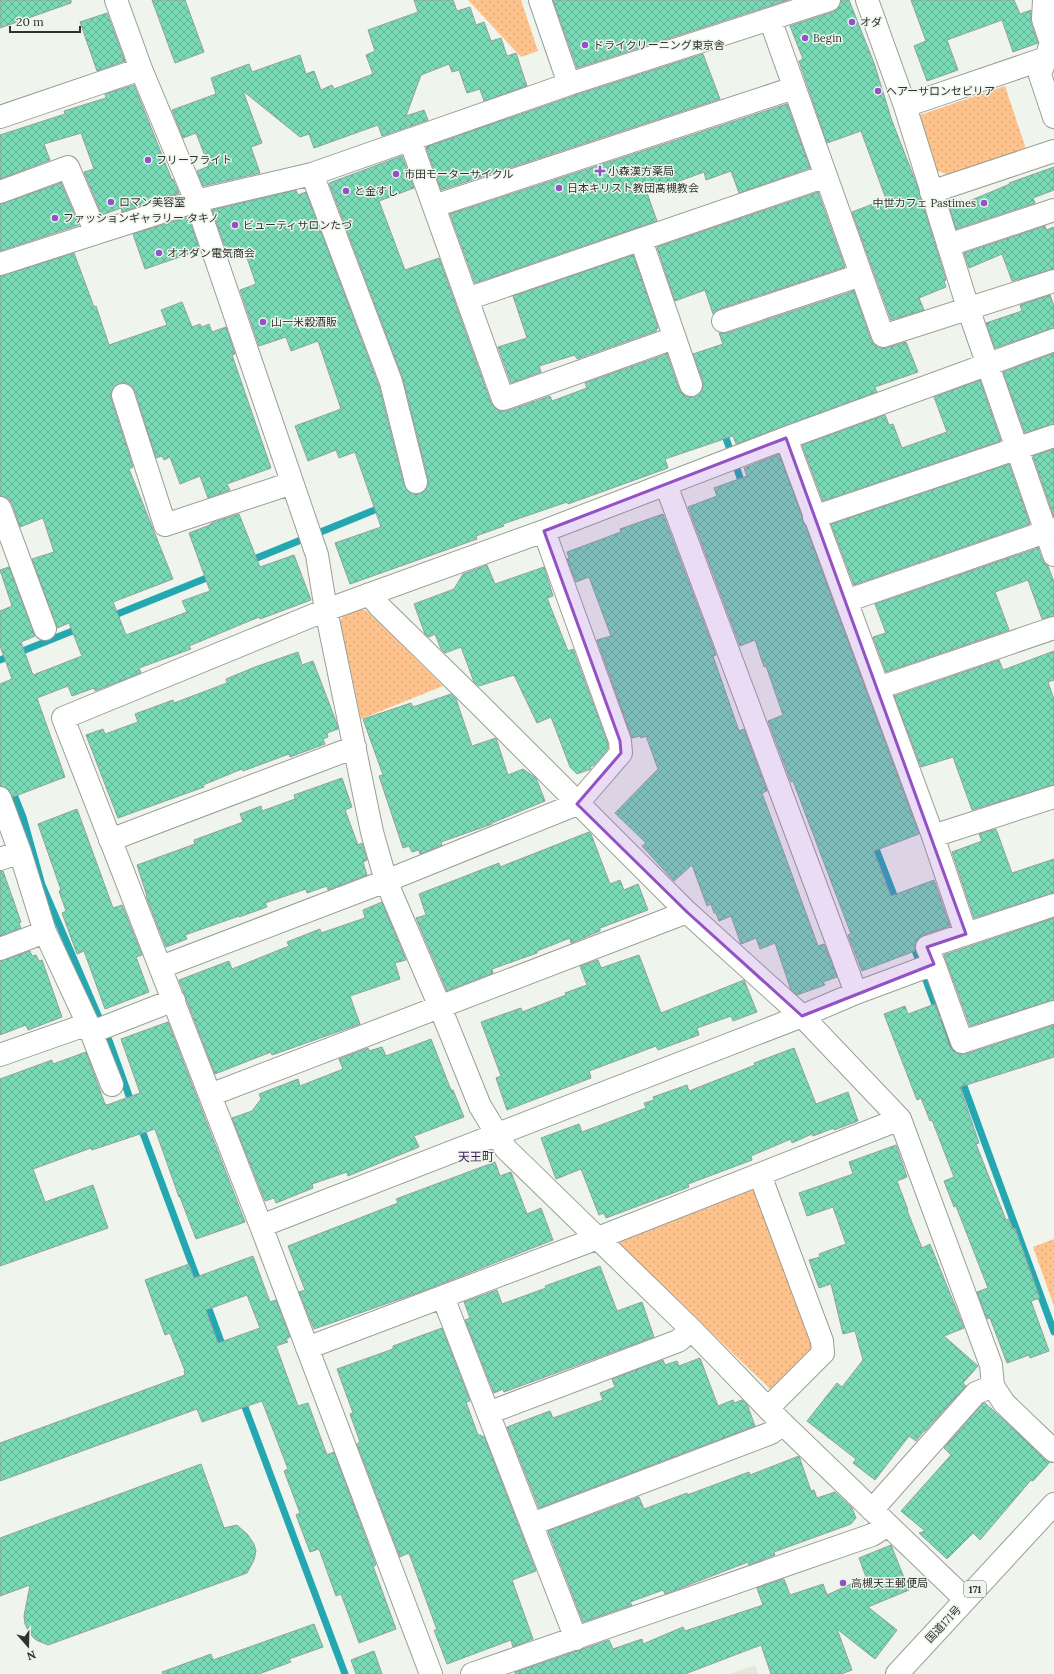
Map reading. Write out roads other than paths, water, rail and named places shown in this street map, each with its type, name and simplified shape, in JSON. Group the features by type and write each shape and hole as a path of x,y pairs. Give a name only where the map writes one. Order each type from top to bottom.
{"main road":[{"path":"116,0 141,68 196,201 317,555 326,610 372,832 386,881 440,1007 480,1106 506,1148 692,1330 783,1424 965,1599"},
{"path":"540,0 569,84"},
{"path":"0,264 196,201 312,174 569,84 829,0"},
{"path":"867,0 905,106 968,308 1017,448 1050,531 1054,556"},
{"path":"1044,0 1043,19 1051,43 1040,75 1054,117"},
{"path":"770,19 883,336 1054,281"},
{"path":"905,106 1046,58"},
{"path":"0,117 141,68"},
{"path":"434,206 794,88"},
{"path":"410,140 503,399 674,338"},
{"path":"931,192 1054,151"},
{"path":"0,192 68,167 96,233"},
{"path":"312,174 391,382 416,482"},
{"path":"468,299 826,176"},
{"path":"948,245 1054,210"},
{"path":"641,240 691,385"},
{"path":"722,321 861,275"},
{"path":"431,1674 261,1226 63,718 326,610 544,531 786,438 1054,340"},
{"path":"123,395 165,525 292,483"},
{"path":"814,516 1054,436"},
{"path":"786,438 933,836 966,934"},
{"path":"666,485 856,993"},
{"path":"0,508 45,629"},
{"path":"161,967 386,881 578,804 621,753 620,741 544,531"},
{"path":"846,601 1050,531"},
{"path":"369,594 380,608 477,702 687,912 802,1016 900,1119 991,1365 993,1386 1004,1403 1054,1451"},
{"path":"878,688 1054,628"},
{"path":"110,840 355,747"},
{"path":"933,836 1054,797"},
{"path":"0,798 10,855 90,1028 112,1085"},
{"path":"1054,905 927,947 962,1042 1054,1012"},
{"path":"210,1095 687,912"},
{"path":"0,948 45,932"},
{"path":"261,1226 496,1133 934,964"},
{"path":"0,1055 90,1028 174,1000"},
{"path":"307,1348 598,1238 900,1119"},
{"path":"760,1175 822,1341 823,1352 768,1408"},
{"path":"443,1297 576,1639"},
{"path":"488,1412 678,1341 692,1330"},
{"path":"872,1510 976,1393 993,1386"},
{"path":"532,1524 771,1434 783,1424"},
{"name":"国道171号","path":"897,1674 1054,1504"},
{"path":"472,1674 872,1535 888,1525"}],"waterway":[{"path":"723,430 743,486"},
{"path":"247,562 382,507"},
{"path":"110,617 214,575"},
{"path":"0,660 80,628"},
{"path":"11,787 23,817 42,885 110,1043 132,1104"},
{"path":"873,841 897,903"},
{"path":"912,942 938,1013"},
{"path":"942,1023 954,1056"},
{"path":"961,1078 1054,1332"},
{"path":"140,1125 200,1286"},
{"path":"206,1301 224,1350"},
{"path":"242,1399 345,1674"}],"place":[{"name":"オダ","path":"852,22"},
{"name":"Begin","path":"805,38"},
{"name":"ドライクリーニング東京舎","path":"585,45"},
{"name":"ヘアーサロンセビリア","path":"878,91"},
{"name":"フリーフライト","path":"148,160"},
{"name":"小森漢方薬局","path":"600,171"},
{"name":"市田モーターサイクル","path":"396,174"},
{"name":"日本キリスト教団髙槻教会","path":"559,188"},
{"name":"と金すし","path":"346,191"},
{"name":"ロマン美容室","path":"111,202"},
{"name":"中世カフェ Pastimes","path":"984,203"},
{"name":"ファッションギャラリー タキノ","path":"55,218"},
{"name":"ビューティサロンたづ","path":"235,225"},
{"name":"オオダン電気商会","path":"159,253"},
{"name":"山一米穀酒販","path":"263,322"},
{"name":"高槻天王郵便局","path":"843,1583"}],"district":[{"name":"天王町","path":"476,1156"}]}
